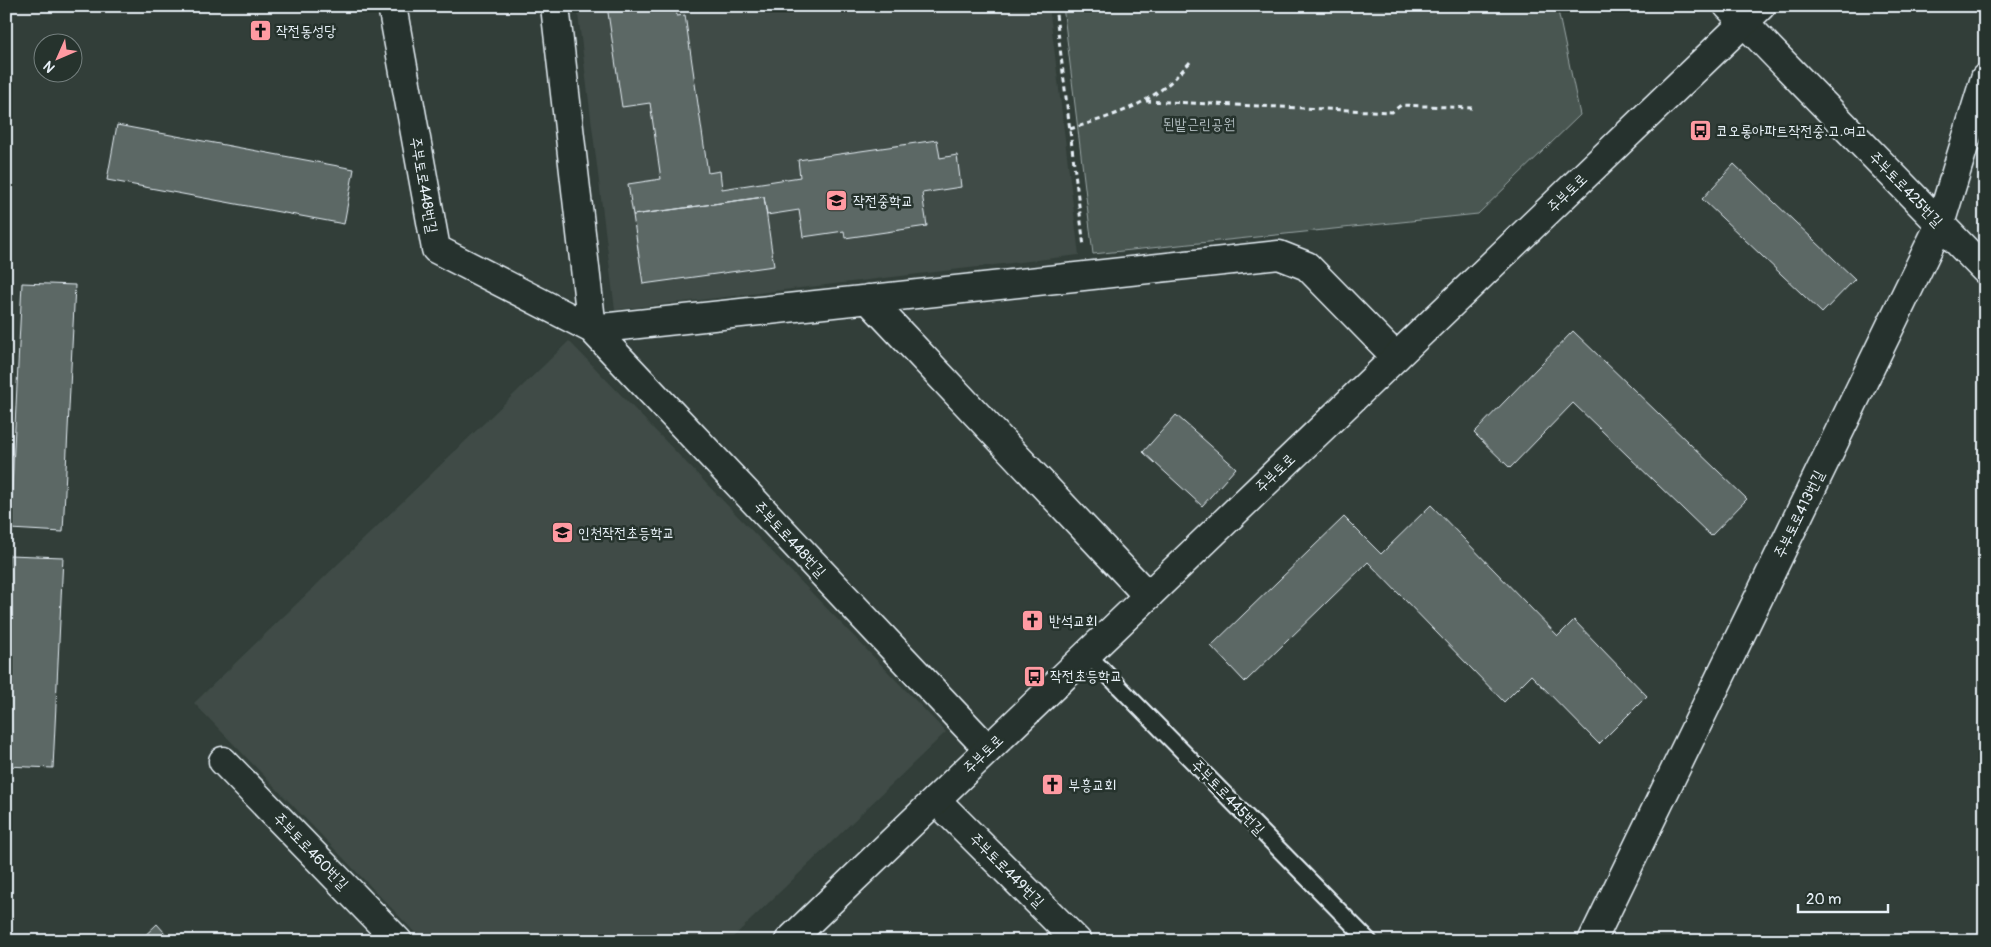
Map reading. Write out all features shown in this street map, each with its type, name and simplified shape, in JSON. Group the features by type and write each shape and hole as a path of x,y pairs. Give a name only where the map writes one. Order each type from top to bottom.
{"street":[{"name":"주부토로448번길","path":"392,6 436,250 592,329 988,750"},
{"path":"554,6 592,329 1279,255 1307,266 1396,357"},
{"name":"주부토로425번길","path":"1744,12 1985,270"},
{"name":"주부토로","path":"789,941 1396,357 1744,12"},
{"name":"주부토로413번길","path":"1592,941 1940,224 1985,78"},
{"path":"868,299 1148,596"},
{"name":"주부토로460번길","path":"223,761 398,941"},
{"name":"주부토로449번길","path":"936,800 1077,941"}],"lane":[{"name":"주부토로445번길","path":"1088,654 1369,941"}],"path":[{"path":"1055,6 1088,275"},
{"path":"1070,129 1102,120 1146,101 1165,88 1190,62"},
{"path":"1146,101 1392,112 1401,105 1472,108"}],"shaded area":[{"name":"작전중학교","path":"577,6 1049,6 1079,255 615,310"},
{"name":"인천작전초등학교","path":"569,341 946,732 729,941 423,941 194,703"}],"green space":[{"name":"된밭근린공원","path":"1063,6 1557,6 1580,115 1478,214 1093,254"}],"building":[{"path":"607,6 676,6 677,16 685,15 708,173 720,171 722,189 800,177 798,160 937,140 940,158 957,155 961,187 922,193 927,226 845,238 844,231 803,237 799,210 767,215 764,197 633,215 628,184 661,179 650,103 622,107"},
{"path":"117,125 354,169 344,224 107,180"},
{"path":"1734,164 1855,279 1822,313 1702,199"},
{"path":"764,197 774,266 643,284 633,215"},
{"path":"22,283 75,285 63,532 10,529"},
{"path":"1573,331 1747,499 1711,536 1573,403 1510,468 1474,433"},
{"path":"1176,415 1236,468 1202,506 1143,452"},
{"path":"1431,505 1558,636 1574,620 1647,696 1599,744 1531,675 1504,702 1368,562 1245,682 1211,646 1344,517 1381,554"},
{"path":"9,555 63,557 53,768 6,766 6,624"},
{"path":"157,924 172,941 139,941"}],"place":[{"name":"작전동성당","path":"260,31"},
{"name":"코오롱아파트작전중.고.여고","path":"1700,131"},
{"name":"작전중학교","path":"837,201"},
{"name":"인천작전초등학교","path":"562,533"},
{"name":"반석교회","path":"1033,621"},
{"name":"작전초등학교","path":"1034,676"},
{"name":"부흥교회","path":"1052,785"}]}
